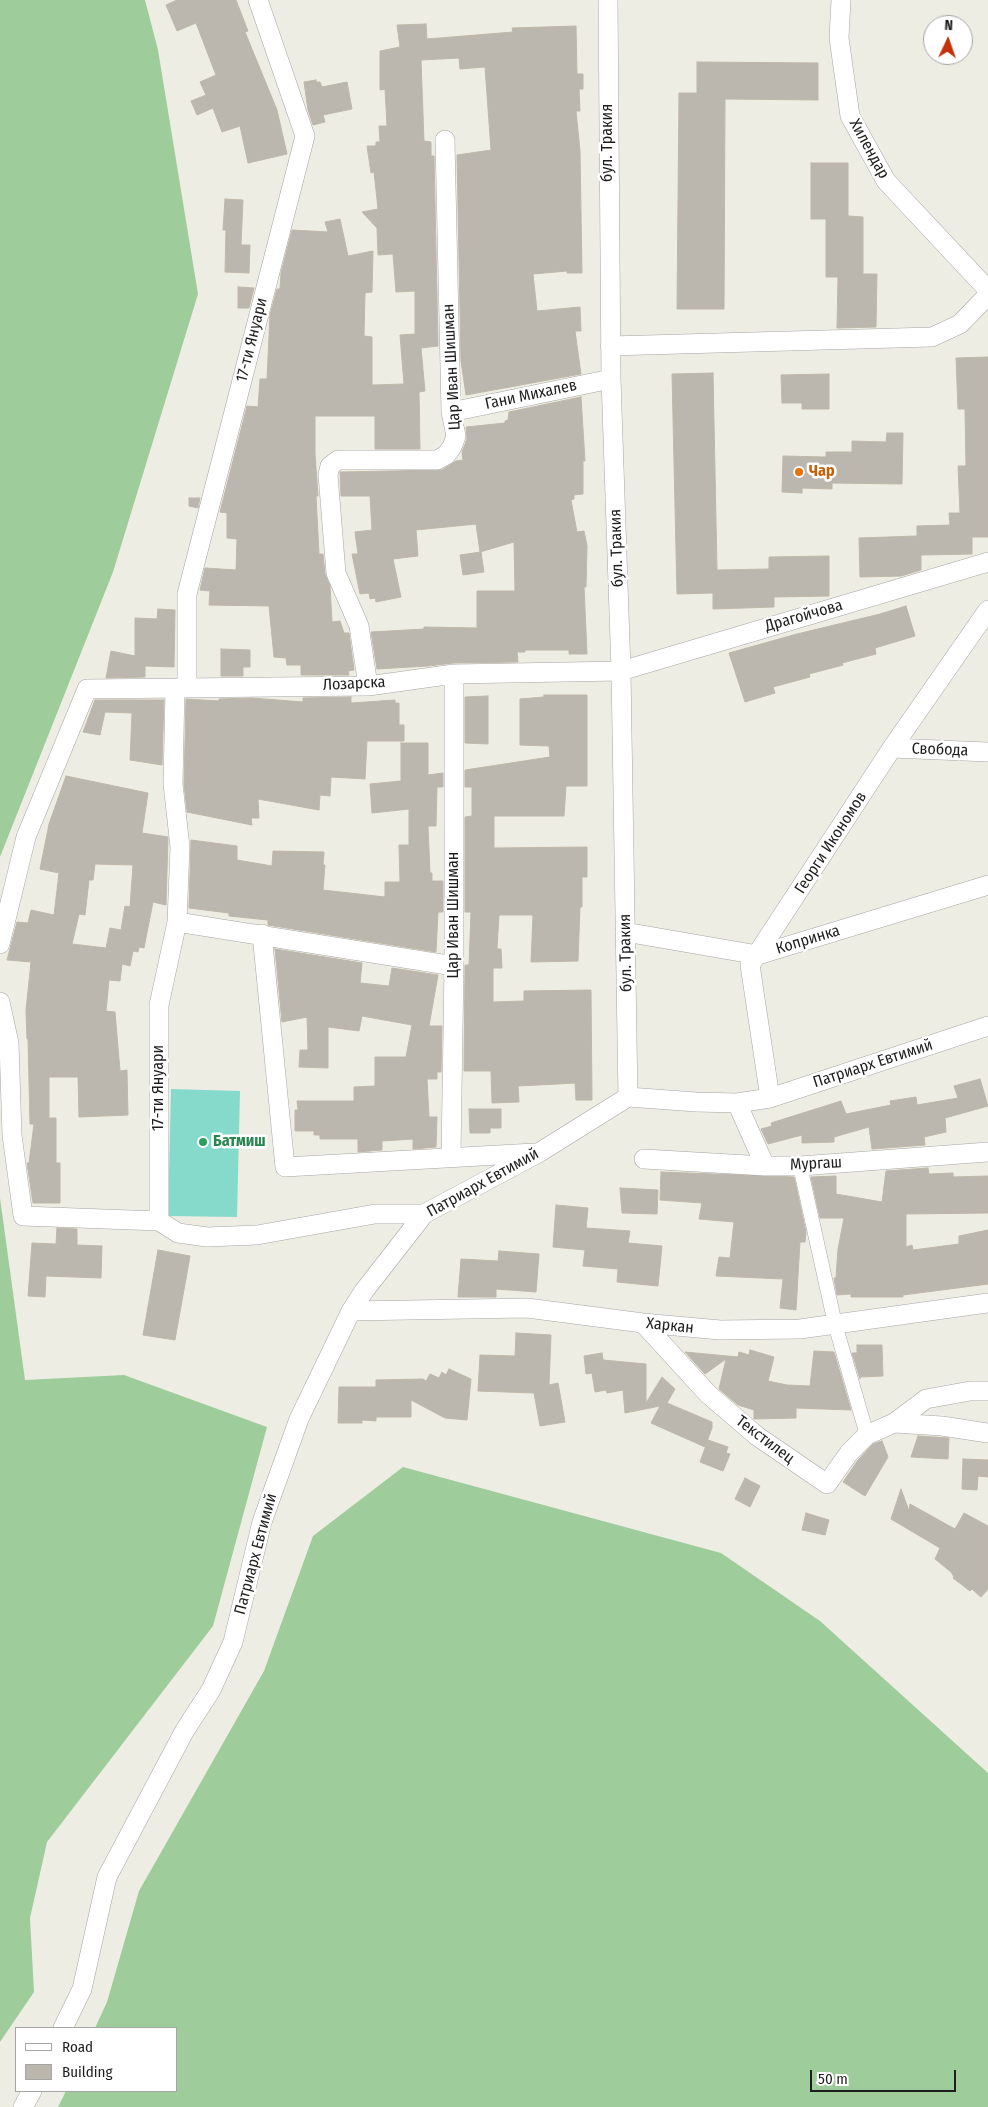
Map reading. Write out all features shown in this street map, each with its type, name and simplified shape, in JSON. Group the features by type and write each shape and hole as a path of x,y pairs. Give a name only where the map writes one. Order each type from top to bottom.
{"street":[{"name":"17-ти Януари","path":"159,1221 159,1005 177,922 180,847 173,784 186,594 304,136 258,0"},
{"name":"бул. Тракия","path":"608,0 610,379 621,671 628,1097"},
{"name":"Хилендар","path":"840,0 838,38 850,116 886,181 988,290"},
{"name":"Цар Иван Шишман","path":"368,686 359,626 336,573 328,475 330,466 338,460 437,460 446,456 456,436 451,412 445,140"},
{"path":"610,346 932,337 960,324 988,296"},
{"name":"Гани Михалев","path":"451,412 610,379"},
{"name":"Драгойчова","path":"621,671 988,562"},
{"name":"Георги Икономов","path":"770,1098 750,965 892,748 988,610"},
{"name":"Лозарска","path":"0,944 26,837 87,689 368,686 454,674 621,671"},
{"name":"Цар Иван Шишман","path":"451,1156 454,966 454,674"},
{"name":"Свобода","path":"892,748 988,752"},
{"name":"Копринка","path":"625,932 758,955 988,885"},
{"path":"177,922 454,966"},
{"path":"262,934 285,1167 540,1152"},
{"path":"0,1002 9,1043 12,1135 23,1216 159,1221 178,1233 207,1237 257,1235 375,1214 424,1214"},
{"name":"Патриарх Евтимий","path":"63,2027 82,1989 107,1877 186,1730 211,1690 232,1642 262,1522 299,1419 351,1311 364,1291 424,1214 540,1152 628,1097 737,1103 770,1098 988,1026"},
{"path":"737,1103 765,1166"},
{"name":"Мургаш","path":"644,1159 765,1166 800,1166 988,1152"},
{"path":"800,1166 835,1324 867,1435"},
{"name":"Харкан","path":"351,1311 527,1308 643,1323 720,1330 800,1329 988,1303"},
{"name":"Текстилец","path":"643,1323 708,1394 757,1436 827,1484 849,1453 867,1435 894,1423 926,1399 970,1391 988,1391"},
{"name":"Текстилец","path":"894,1423 942,1426 988,1433"},
{"path":"23,2107 31,2092"}],"green space":[{"path":"0,0 145,0 158,50 198,294 113,572 0,857"},
{"path":"0,1198 25,1380 124,1375 267,1427 213,1626 47,1842 30,1918 34,1992 0,2042"},
{"path":"403,1467 721,1553 820,1621 988,1773 988,2107 58,2107 66,2092 178,2092 178,2027 95,2027 107,2002 139,1891 264,1671 313,1536"}],"shaded area":[{"path":"171,1089 240,1091 237,1217 168,1216"}],"building":[{"path":"177,0 236,0 248,31 245,32 277,110 287,154 248,163 240,126 222,132 213,108 197,115 191,101 206,95 200,82 216,75 196,23 177,31 166,5"},
{"path":"426,24 427,39 513,32 512,28 576,26 577,74 583,74 583,89 579,89 580,111 576,111 580,151 582,273 567,273 567,271 533,274 537,311 580,307 581,331 575,331 581,374 466,395 461,361 457,155 491,150 485,67 460,69 459,58 421,60 424,141 431,142 431,156 434,156 438,346 421,348 425,391 419,392 420,449 375,449 375,416 315,416 319,554 323,554 325,574 330,586 332,622 340,621 344,633 349,633 354,670 348,671 349,675 301,675 301,665 287,665 286,658 274,657 269,606 209,605 210,591 200,590 205,568 236,570 237,539 227,538 227,513 220,512 247,406 258,407 260,379 267,379 270,315 277,289 280,289 281,273 292,230 328,232 325,222 340,219 348,256 373,251 372,292 365,293 364,336 372,337 372,385 404,384 400,335 415,334 415,291 396,292 393,254 378,255 377,228 362,212 378,209 374,172 371,173 367,146 376,146 376,142 380,142 379,126 387,126 385,89 380,90 380,51 400,47 397,25"},
{"path":"697,62 818,63 818,100 725,99 724,309 677,309 679,93 697,93"},
{"path":"316,80 316,82 320,82 322,87 347,82 352,109 323,115 325,122 313,125 308,110 304,82"},
{"path":"811,163 848,163 848,216 863,217 863,274 877,274 876,327 837,328 838,277 826,277 826,219 811,219"},
{"path":"225,199 243,200 241,245 250,245 249,273 225,272 226,230 223,230"},
{"path":"238,287 254,288 249,308 238,308"},
{"path":"988,357 988,537 972,537 972,554 921,555 921,570 901,576 860,577 859,538 917,536 917,526 950,525 949,513 960,513 958,466 966,466 965,409 958,409 956,358"},
{"path":"713,373 717,570 769,569 769,557 829,556 829,596 774,597 774,607 713,609 713,593 677,594 672,374"},
{"path":"829,374 829,409 802,409 802,403 782,403 781,375"},
{"path":"581,397 585,461 583,461 583,494 574,495 574,499 571,500 577,532 584,531 587,546 586,587 584,587 587,654 569,654 569,650 525,650 525,652 517,652 518,662 454,663 377,669 371,632 424,629 424,627 477,628 477,591 515,591 514,542 480,552 476,524 416,530 418,556 393,559 401,597 376,602 375,598 370,599 369,593 360,594 352,554 358,554 355,532 372,530 370,496 341,496 340,472 442,470 456,461 463,460 462,452 467,439 466,427 505,423 508,420 509,412"},
{"path":"887,433 903,433 902,484 832,483 832,489 802,488 802,493 782,492 783,456 826,457 826,452 852,452 852,441 886,442"},
{"path":"189,498 200,498 198,508 189,506"},
{"path":"481,552 484,572 463,575 460,555"},
{"path":"906,606 915,636 875,648 876,654 842,663 843,665 809,674 810,677 773,687 775,693 745,702 729,653"},
{"path":"158,609 175,610 174,667 145,666 145,677 106,678 111,651 135,656 135,618 157,619"},
{"path":"221,649 250,650 250,667 243,667 243,676 221,676"},
{"path":"544,695 587,695 587,786 566,786 564,816 494,816 494,848 587,847 587,877 582,877 578,961 531,962 533,915 499,915 497,949 501,949 502,968 493,968 493,1002 524,1001 524,991 591,990 592,1100 576,1100 575,1083 518,1086 519,1102 492,1103 491,1071 464,1071 465,965 469,965 471,912 465,912 465,817 472,816 472,787 465,787 465,770 550,757 549,746 520,745 520,699 544,697"},
{"path":"488,696 488,744 465,743 465,697"},
{"path":"351,697 351,703 395,700 395,703 399,703 399,725 404,725 404,741 367,741 365,779 331,777 330,796 320,795 319,810 258,799 259,818 251,818 252,825 187,812 184,784 186,699 219,701 219,699 252,698 303,702 303,698"},
{"path":"95,700 164,700 162,765 130,760 132,713 105,712 100,735 83,732"},
{"path":"401,743 428,743 428,775 443,773 443,787 437,787 436,826 428,826 432,881 443,881 443,912 438,912 436,952 268,925 268,920 229,916 229,913 189,908 191,840 237,846 237,860 272,866 273,851 324,852 323,890 385,897 385,882 400,882 399,845 409,845 409,809 372,813 370,784 401,781"},
{"path":"66,776 148,793 142,833 168,837 166,905 153,902 144,948 139,947 138,952 133,951 130,966 122,964 120,981 109,980 106,1011 115,1012 120,1071 127,1070 128,1115 79,1117 78,1077 49,1077 49,1118 56,1118 56,1163 60,1163 60,1203 33,1203 27,1163 29,1163 34,1124 30,1124 26,1010 31,962 7,960 17,922 28,923 31,910 54,915 59,873 40,869 49,824","holes":["95,864 133,865 130,907 125,906 121,930 110,928 106,948 72,944 79,914 85,915 89,880 93,880"]},
{"path":"275,949 362,963 360,983 389,986 392,968 438,975 429,1026 442,1026 441,1072 437,1072 437,1079 427,1079 429,1117 437,1117 436,1147 413,1149 413,1139 382,1141 382,1150 358,1152 358,1139 320,1139 320,1135 314,1135 314,1131 295,1131 295,1110 298,1110 297,1101 354,1101 354,1087 375,1086 375,1057 406,1057 412,1025 362,1016 359,1031 328,1027 328,1068 299,1067 300,1050 308,1050 307,1017 282,1022"},
{"path":"980,1079 988,1106 945,1118 946,1132 924,1137 925,1145 872,1149 869,1127 834,1137 834,1142 802,1143 802,1135 768,1144 761,1129 772,1126 771,1123 841,1101 846,1114 891,1105 890,1101 916,1097 917,1105 958,1098 954,1086"},
{"path":"469,1109 501,1109 501,1128 490,1128 490,1133 470,1133"},
{"path":"928,1168 929,1174 953,1173 953,1177 988,1176 988,1213 906,1214 906,1247 912,1245 913,1250 959,1244 959,1236 988,1230 988,1284 903,1295 903,1297 851,1297 851,1294 837,1295 834,1278 836,1278 838,1249 844,1218 820,1218 811,1177 836,1176 836,1194 882,1202 886,1171"},
{"path":"661,1172 794,1177 806,1232 805,1242 800,1242 796,1310 780,1308 783,1279 716,1276 719,1257 730,1258 734,1222 699,1219 702,1203 660,1200"},
{"path":"620,1188 658,1190 657,1214 622,1213"},
{"path":"556,1205 588,1208 586,1228 630,1231 628,1243 662,1246 658,1286 617,1282 618,1269 583,1266 585,1250 553,1247"},
{"path":"57,1228 77,1229 77,1245 102,1246 101,1278 46,1276 45,1297 28,1296 32,1243 56,1244"},
{"path":"158,1250 190,1256 175,1340 143,1335"},
{"path":"499,1251 539,1254 536,1292 496,1289 496,1297 458,1297 461,1259 498,1261"},
{"path":"516,1333 551,1335 549,1385 558,1383 565,1422 540,1426 534,1393 478,1391 480,1355 515,1356"},
{"path":"857,1345 882,1345 883,1376 860,1377 860,1379 852,1353 857,1353"},
{"path":"750,1350 774,1357 768,1381 787,1385 810,1386 814,1351 834,1352 851,1410 796,1408 796,1418 754,1419 754,1410 738,1405 719,1389 726,1359 705,1374 685,1352 738,1357 739,1352 749,1355"},
{"path":"602,1353 603,1360 646,1364 646,1403 662,1377 675,1389 667,1403 712,1422 712,1428 705,1447 651,1423 660,1406 625,1413 623,1390 607,1393 606,1390 595,1392 592,1373 586,1374 584,1356"},
{"path":"449,1369 471,1379 467,1420 445,1418 411,1400 411,1417 376,1417 376,1421 362,1420 362,1423 338,1423 339,1387 376,1387 376,1380 423,1379 426,1381 430,1374 439,1378 442,1372 446,1375"},
{"path":"918,1436 949,1438 948,1459 911,1457"},
{"path":"708,1440 728,1447 726,1453 730,1454 723,1471 700,1462"},
{"path":"882,1441 888,1457 865,1496 843,1482 858,1460 873,1444"},
{"path":"963,1459 988,1460 988,1477 978,1476 977,1490 962,1489"},
{"path":"745,1478 760,1486 750,1507 735,1499"},
{"path":"901,1489 909,1511 910,1504 955,1529 964,1513 988,1526 988,1589 981,1597 972,1589 970,1591 953,1578 951,1572 935,1559 940,1548 891,1519"},
{"path":"806,1513 829,1520 825,1535 802,1530"}],"place":[{"name":"Чар","path":"799,472"},
{"name":"Батмиш","path":"203,1142"}]}
